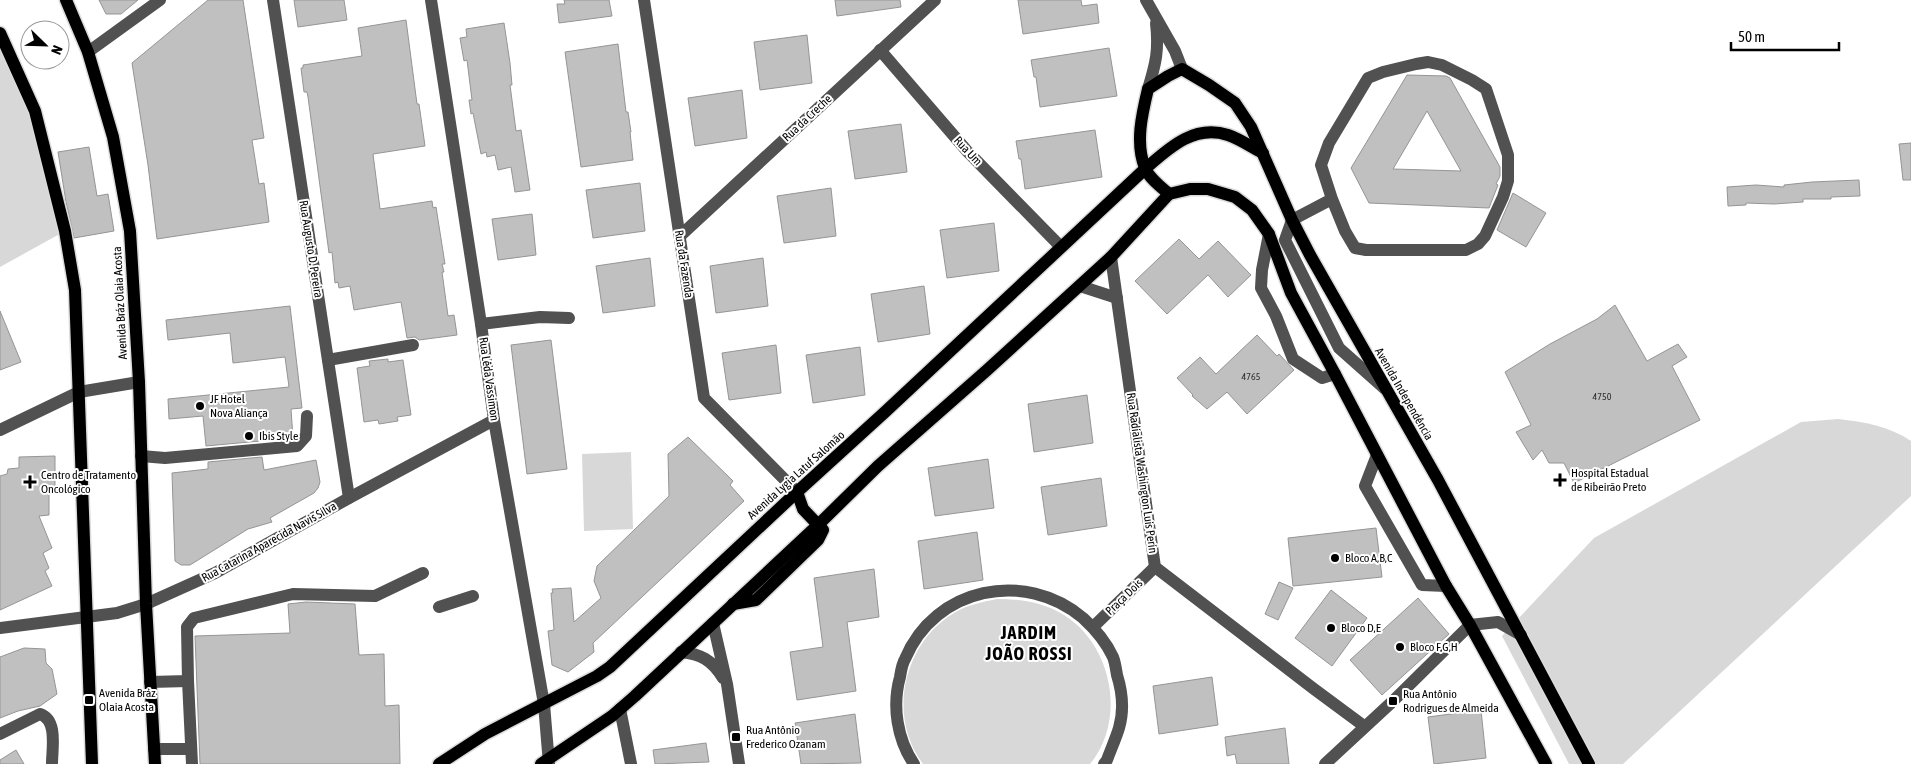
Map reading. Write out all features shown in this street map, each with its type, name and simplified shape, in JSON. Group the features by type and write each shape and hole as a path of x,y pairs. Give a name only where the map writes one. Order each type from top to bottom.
{"main road":[{"name":"Avenida Bráz Olaia Acosta","path":"66,0 88,52 113,137 130,231 139,382 146,604 155,764"},
{"path":"0,33 35,111 65,231 75,290 85,617 92,764"},
{"path":"1169,194 1145,169 1141,148 1141,124 1148,89 1182,69"},
{"name":"Avenida Independência","path":"1182,69 1235,103 1251,127 1292,220 1438,480 1589,764"},
{"path":"1145,169 1183,138 1204,132 1227,135 1263,153"},
{"name":"Avenida Lygia Latuf Salomão","path":"439,764 485,734 597,676 610,667 1145,169"},
{"path":"546,762 620,709 818,525 878,466 1111,257 1169,194 1190,189 1208,188 1235,197 1252,210 1269,234 1291,293 1378,454 1446,586 1470,625 1546,764"},
{"path":"797,492 803,509 818,525"}],"street":[{"path":"88,52 160,0"},
{"name":"Rua Augusto D. Pereira","path":"273,0 349,498"},
{"name":"Rua Lêda Vassimon","path":"431,0 482,324 494,420 544,704 546,762"},
{"name":"Rua da Fazenda","path":"644,0 704,398 797,492"},
{"name":"Rua da Creche","path":"680,236 935,0"},
{"path":"1146,0 1175,51 1182,69"},
{"path":"1148,89 1156,65 1158,46 1156,18"},
{"name":"Rua Um","path":"880,50 966,151 1061,247"},
{"path":"1428,62 1442,65 1472,80 1486,90 1508,154 1508,181 1503,197 1485,236 1478,244 1466,250 1366,250 1355,248 1345,232 1332,199 1321,165 1329,144 1368,78 1382,72 1428,62"},
{"path":"1332,199 1292,220 1285,240 1340,348 1386,390"},
{"path":"1269,234 1262,270 1261,288 1276,316 1293,359 1322,378 1335,374"},
{"name":"Rua Radialista Washington Luis Perin","path":"1111,257 1155,567 1364,726"},
{"path":"1080,286 1117,298"},
{"path":"482,324 540,317 569,318"},
{"path":"328,360 413,346"},
{"path":"0,430 79,392 139,382"},
{"path":"141,456 165,458 297,446 306,436 307,416"},
{"name":"Rua Catarina Aparecida Navis Silva","path":"0,628 117,613 146,604 215,573 494,420"},
{"path":"1378,454 1365,486 1422,585 1446,586"},
{"name":"Praça Dois","path":"1093,627 1155,567"},
{"path":"192,764 187,627 194,618 294,594 374,596 423,573"},
{"path":"914,764 907,753 897,722 896,690 905,658 922,631 946,609 975,595 1007,589 1039,593 1069,606 1093,627 1113,657 1122,691 1120,726 1104,764"},
{"path":"439,607 473,596"},
{"path":"1325,764 1393,701 1470,625 1498,622 1521,635"},
{"path":"712,623 727,684 740,764"},
{"path":"681,652 694,653 705,658 716,666 727,684"},
{"path":"150,682 188,681"},
{"path":"620,709 631,764"},
{"path":"0,734 40,714 46,716 52,723 52,764"},
{"path":"154,749 192,749"}],"shaded area":[{"path":"0,33 35,111 65,231 0,267"},
{"path":"1838,419 1867,423 1885,428 1911,441 1911,496 1623,764 1569,764 1502,636 1594,538 1801,422"},
{"path":"631,452 633,529 584,531 582,454"},
{"path":"997,599 1032,602 1048,607 1064,615 1080,628 1094,645 1103,663 1109,684 1111,705 1108,726 1101,746 1090,764 923,764 912,745 905,725 904,703 906,682 912,662 923,643 937,626 959,610"}],"building":[{"path":"99,0 138,0 121,14 106,14"},
{"path":"208,0 243,0 264,138 252,140 259,184 264,183 269,222 157,239 132,63"},
{"path":"294,0 344,0 347,20 298,27"},
{"path":"564,0 609,0 612,16 559,23 557,4 565,4"},
{"path":"835,0 900,0 901,7 837,16"},
{"path":"1018,0 1081,0 1082,6 1097,4 1099,23 1023,34"},
{"path":"406,20 417,104 419,104 425,146 373,154 380,209 432,201 433,208 436,207 445,264 442,264 444,272 442,272 448,316 454,315 457,335 419,340 415,337 407,338 401,302 354,310 350,286 339,288 338,282 335,283 332,252 329,253 308,97 307,92 304,92 301,68 303,68 303,65 362,56 358,28"},
{"path":"504,23 510,63 512,85 510,85 516,131 521,130 530,190 515,192 511,167 498,170 495,155 487,157 486,152 481,154 473,113 471,114 469,100 472,100 467,60 464,61 460,38 467,37 466,29"},
{"path":"807,35 812,83 760,90 754,42"},
{"path":"618,44 626,112 628,112 631,132 633,160 581,167 565,52"},
{"path":"1109,48 1117,96 1040,107 1036,77 1034,77 1031,60"},
{"path":"1407,75 1446,76 1450,78 1500,167 1500,176 1489,208 1369,203 1351,168","holes":["1427,111 1461,171 1393,169"]},
{"path":"742,90 747,138 695,146 688,98"},
{"path":"901,124 907,172 855,179 848,131"},
{"path":"1095,130 1102,177 1025,189 1021,159 1019,159 1016,141"},
{"path":"1911,143 1911,180 1903,180 1899,144"},
{"path":"89,147 97,196 108,194 114,231 74,238 58,152"},
{"path":"1859,180 1860,196 1803,199 1803,202 1746,203 1746,205 1728,206 1727,187 1756,185 1784,187 1784,185 1812,182"},
{"path":"640,183 645,231 593,238 586,190"},
{"path":"831,188 836,236 784,243 777,196"},
{"path":"1513,193 1546,213 1526,247 1497,230"},
{"path":"532,214 536,255 498,260 492,219"},
{"path":"994,223 999,271 947,278 940,230"},
{"path":"1179,239 1199,259 1218,241 1251,275 1228,297 1208,275 1167,314 1135,281"},
{"path":"650,258 655,306 603,313 596,266"},
{"path":"763,258 768,306 716,313 710,266"},
{"path":"924,286 930,334 878,342 871,294"},
{"path":"1615,305 1647,361 1678,344 1687,357 1672,366 1700,420 1574,483 1564,463 1549,463 1542,450 1533,460 1516,432 1531,425 1505,372 1550,344 1597,319"},
{"path":"290,306 302,408 291,409 293,438 206,446 203,416 169,419 168,399 289,387 285,357 233,363 230,333 168,340 166,320"},
{"path":"0,311 21,362 0,370"},
{"path":"1257,335 1277,356 1279,354 1294,370 1247,414 1227,392 1207,409 1192,396 1177,378 1200,357 1216,374"},
{"path":"551,340 567,469 527,474 511,345"},
{"path":"776,345 781,393 729,400 722,353"},
{"path":"860,347 865,395 813,403 806,355"},
{"path":"388,359 388,362 403,360 411,415 397,417 398,421 379,424 378,420 364,422 357,368 370,366 369,361"},
{"path":"1087,395 1093,443 1034,452 1028,404"},
{"path":"688,437 733,481 730,485 744,501 593,643 594,652 568,672 552,665 548,631 554,630 552,589 571,588 574,622 601,598 594,581 597,566 669,496 668,454"},
{"path":"55,456 55,487 49,486 49,515 39,516 52,548 43,553 49,568 45,571 52,586 0,610 0,476 7,474 8,469 19,468 19,457"},
{"path":"262,457 264,470 316,460 320,482 318,488 314,493 270,518 272,522 248,529 190,565 181,565 175,561 172,473 208,469 208,462"},
{"path":"988,459 994,508 935,516 928,468"},
{"path":"1101,478 1107,526 1048,535 1041,487"},
{"name":"Bloco A,B,C","path":"1376,528 1382,577 1293,586 1288,538"},
{"path":"977,532 983,580 924,589 918,541"},
{"path":"874,569 879,617 847,622 856,691 797,700 790,652 823,647 814,578"},
{"path":"1279,582 1293,588 1278,620 1265,614"},
{"name":"Bloco D,E","path":"1331,590 1367,618 1332,666 1295,638"},
{"name":"Bloco F,G,H","path":"1418,598 1449,634 1382,695 1350,660"},
{"path":"306,602 355,604 359,655 384,654 385,706 399,705 400,764 200,764 195,636 290,633 288,604"},
{"path":"24,648 45,649 46,663 52,669 57,694 40,706 18,711 0,718 0,657"},
{"path":"1212,677 1218,725 1159,734 1153,686"},
{"path":"1481,710 1486,758 1434,764 1428,717"},
{"path":"855,714 861,763 801,764 795,723"},
{"path":"1285,728 1289,764 1237,764 1235,754 1227,756 1225,737"},
{"path":"706,743 709,762 655,764 653,750"},
{"path":"16,750 24,764 0,764 0,760"}],"place":[{"name":"JF Hotel Nova Aliança","path":"200,406"},
{"name":"Ibis Style","path":"249,436"},
{"name":"Hospital Estadual de Ribeirão Preto","path":"1560,480"},
{"name":"Centro de Tratamento Oncológico","path":"30,482"},
{"name":"Bloco A,B,C","path":"1335,558"},
{"name":"Bloco D,E","path":"1331,628"},
{"name":"Bloco F,G,H","path":"1400,647"},
{"name":"Avenida Bráz Olaia Acosta","path":"89,700"},
{"name":"Rua Antônio Rodrigues de Almeida","path":"1393,701"},
{"name":"Rua Antônio Frederico Ozanam","path":"736,737"}],"district":[{"name":"JARDIM JOÃO ROSSI","path":"1029,642"}]}
